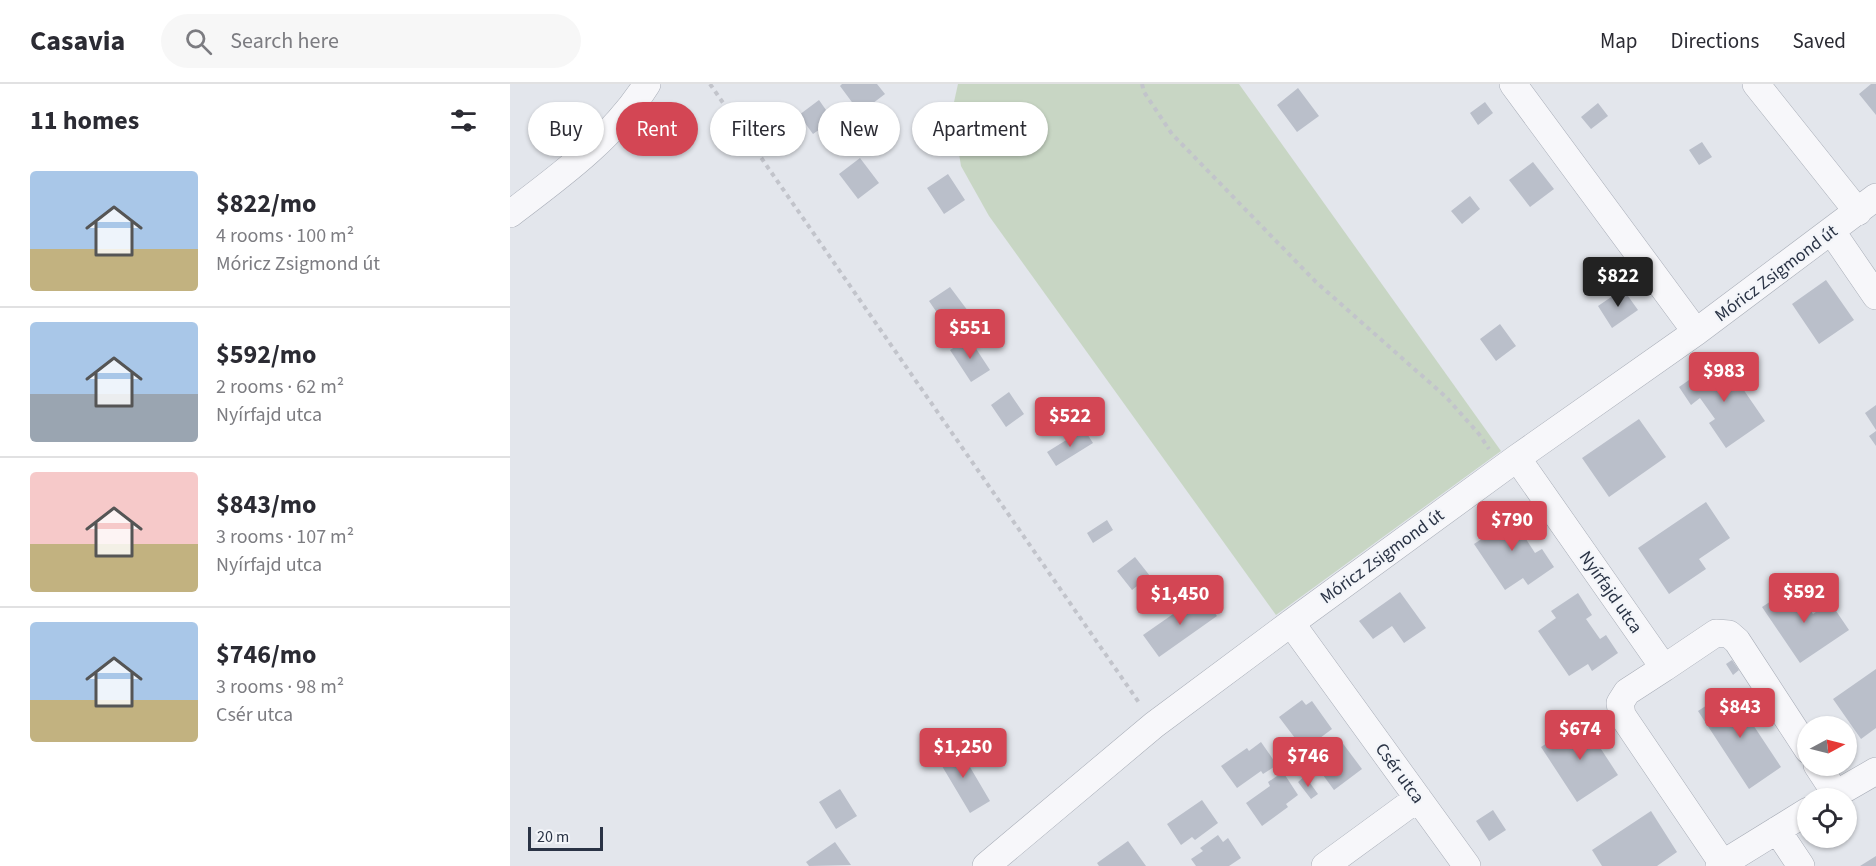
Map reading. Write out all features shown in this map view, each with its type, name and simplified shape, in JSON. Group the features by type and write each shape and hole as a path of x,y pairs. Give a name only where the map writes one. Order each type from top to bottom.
{"street":[{"path":"510,214 601,141 647,84"},
{"path":"1513,84 1696,332"},
{"path":"1756,84 1867,204"},
{"name":"Móricz Zsigmond út","path":"986,866 1154,725 1510,463 1696,332 1867,204"},
{"path":"1832,232 1876,296"},
{"name":"Nyírfajd utca","path":"1510,463 1664,668"},
{"name":"Csér utca","path":"1291,623 1467,866"},
{"path":"1797,733 1737,641 1729,634 1716,633 1628,692 1620,703 1622,715 1721,865 1797,818"},
{"path":"1846,788 1876,771"},
{"path":"1325,866 1418,798"},
{"path":"1777,830 1801,866"}],"path":[{"path":"710,84 1154,725"},
{"path":"1142,84 1144,92 1172,134 1316,282 1446,396 1479,434 1510,463"}],"green space":[{"path":"958,84 1239,84 1501,451 1276,615 989,216 961,166 959,156 1048,156 1048,102 954,102"}],"building":[{"path":"842,84 877,84 885,94 874,102 852,102 840,86"},
{"path":"1871,84 1876,84 1876,115 1859,94"},
{"path":"1298,88 1319,116 1297,132 1277,105"},
{"path":"819,100 820,102 818,102 818,130 813,134 806,124 806,110"},
{"path":"1485,102 1493,113 1478,125 1470,113"},
{"path":"1598,103 1608,116 1591,129 1581,117"},
{"path":"1702,142 1712,157 1699,165 1689,150"},
{"path":"860,158 879,183 858,199 839,174"},
{"path":"1533,162 1554,189 1530,207 1509,180"},
{"path":"948,174 965,200 944,214 927,188"},
{"path":"1470,196 1480,209 1462,224 1451,211"},
{"path":"1826,280 1854,320 1819,344 1792,304"},
{"path":"950,287 968,311 946,326 929,301"},
{"path":"1623,289 1638,310 1612,328 1598,306"},
{"path":"1500,324 1516,346 1496,361 1480,339"},
{"path":"969,338 990,370 971,382 950,350"},
{"path":"1715,362 1723,374 1730,370 1765,421 1726,448 1709,423 1715,419 1700,398 1691,405 1679,387"},
{"path":"1009,392 1024,414 1006,427 991,405"},
{"path":"1876,405 1876,430 1865,413"},
{"path":"1639,419 1666,457 1609,497 1582,458"},
{"path":"1084,429 1093,443 1056,466 1047,452"},
{"path":"1876,431 1876,446 1869,436"},
{"path":"1706,502 1730,538 1699,559 1706,569 1669,594 1638,548"},
{"path":"1513,507 1529,529 1522,533 1535,553 1542,549 1554,567 1528,585 1523,578 1505,590 1474,544 1492,532 1487,525"},
{"path":"1107,520 1113,530 1093,543 1087,533"},
{"path":"1135,557 1150,576 1132,590 1117,571"},
{"path":"1794,586 1813,614 1830,602 1849,630 1800,663 1762,607"},
{"path":"1400,592 1426,628 1404,643 1392,626 1373,639 1359,621"},
{"path":"1578,593 1592,615 1586,619 1600,639 1606,635 1618,653 1592,671 1588,664 1569,676 1538,631 1556,618 1551,611"},
{"path":"1202,594 1217,616 1159,657 1143,635"},
{"path":"1732,660 1739,670 1733,675 1726,664"},
{"path":"1876,669 1876,728 1861,739 1857,733 1857,716 1845,716 1833,699"},
{"path":"1730,690 1781,767 1749,789 1698,711"},
{"path":"1302,700 1306,705 1312,701 1332,729 1304,750 1279,717"},
{"path":"1582,720 1618,775 1577,802 1541,747"},
{"path":"1331,739 1336,745 1341,741 1362,769 1334,790 1309,756"},
{"path":"1261,742 1277,765 1263,774 1261,771 1237,788 1221,766 1247,748 1249,751"},
{"path":"957,745 990,801 970,813 936,756"},
{"path":"1283,772 1298,795 1286,804 1288,807 1262,826 1246,803 1270,786 1268,782"},
{"path":"1305,776 1318,794 1311,799 1298,782"},
{"path":"840,789 857,816 836,829 819,802"},
{"path":"1202,800 1218,823 1195,840 1192,837 1181,845 1167,824"},
{"path":"1493,810 1506,830 1489,841 1476,821"},
{"path":"1651,811 1677,852 1657,866 1602,866 1592,850"},
{"path":"1218,835 1223,842 1228,838 1241,858 1229,866 1196,866 1191,859 1203,851 1200,848"},
{"path":"1128,841 1146,866 1099,866 1097,863"},
{"path":"835,842 851,865 809,866 806,862"},
{"path":"1876,856 1876,866 1860,866"}]}
